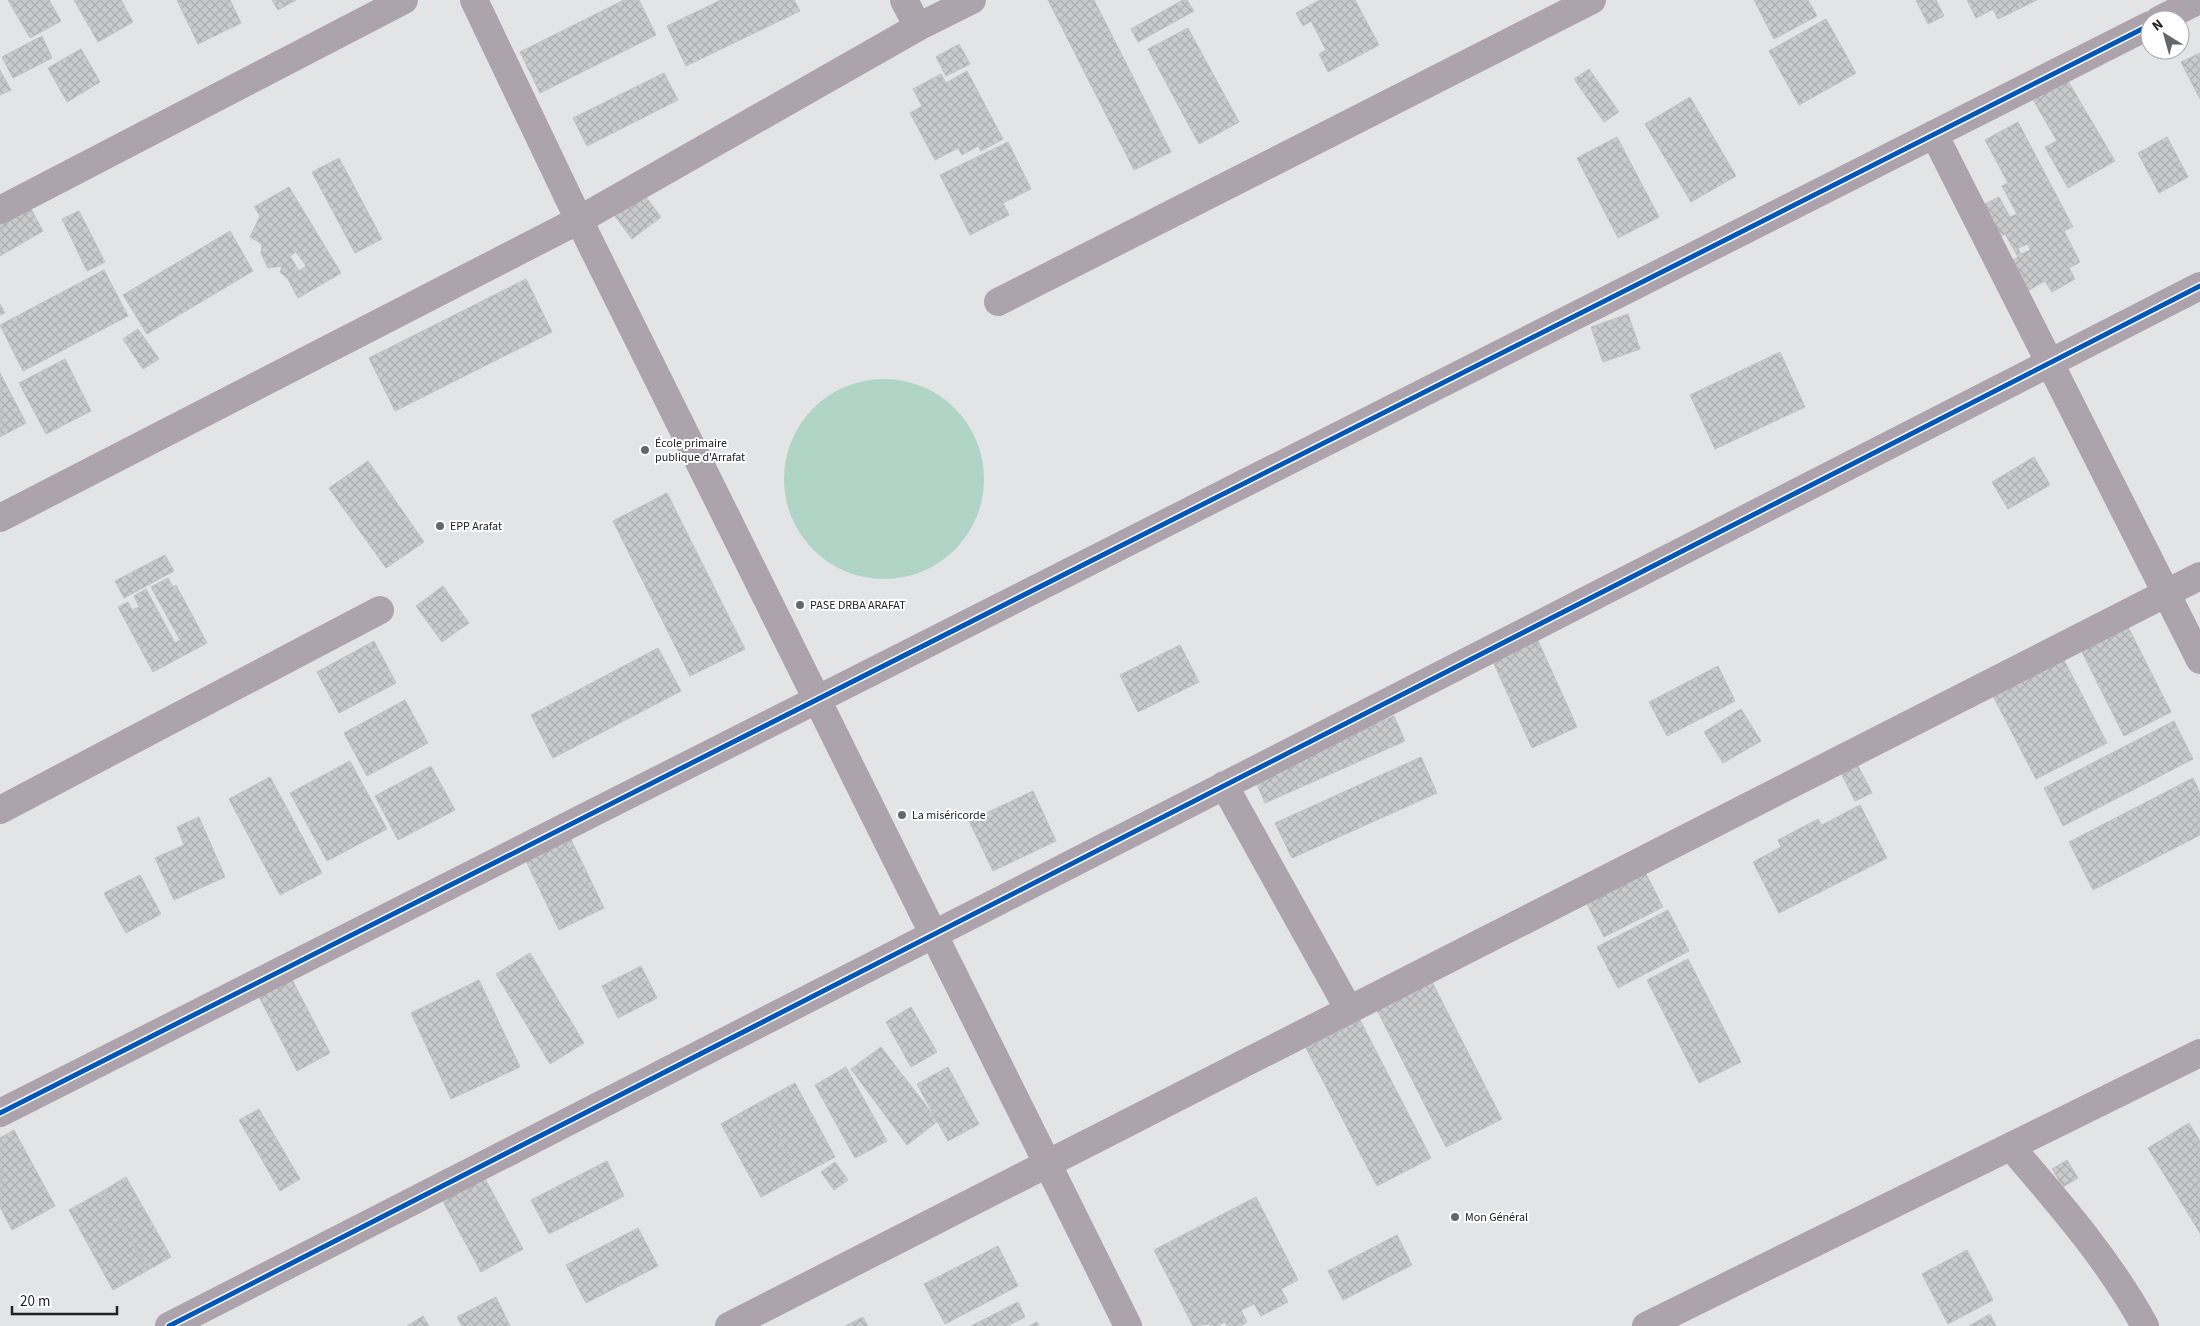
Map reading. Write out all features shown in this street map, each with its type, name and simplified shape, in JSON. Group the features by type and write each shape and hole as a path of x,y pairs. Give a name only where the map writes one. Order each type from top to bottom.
{"street":[{"path":"0,210 404,0"},
{"path":"474,0 578,220 1128,1326"},
{"path":"904,0 918,27"},
{"path":"0,518 578,220 918,27 972,0"},
{"path":"998,302 1592,0"},
{"path":"2179,10 2199,0"},
{"path":"0,1113 2140,30"},
{"path":"1934,134 2200,660"},
{"path":"168,1326 2200,286"},
{"path":"729,1326 2200,576"},
{"path":"0,810 380,610"},
{"path":"1224,786 1349,1010"},
{"path":"1646,1326 2200,1054"},
{"path":"2011,1146 2073,1218 2107,1264 2145,1326"}],"green space":[{"path":"884,379 903,381 922,387 939,396 955,408 967,424 976,441 982,460 984,479 982,498 976,517 967,534 955,550 939,562 922,571 903,577 884,579 865,577 846,571 829,562 813,550 801,534 792,517 786,498 784,479 786,460 792,441 801,424 813,408 829,396 846,387 865,381"}],"building":[{"path":"8,0 49,0 61,21 30,38"},
{"path":"74,0 121,0 133,22 98,42"},
{"path":"177,0 230,0 241,23 198,44"},
{"path":"272,0 296,0 278,10"},
{"path":"624,0 639,0 656,35 540,93 520,52"},
{"path":"721,0 794,0 800,11 686,66 667,26"},
{"path":"1048,0 1094,0 1171,152 1134,170"},
{"path":"1183,0 1187,0 1194,11 1138,42 1131,29"},
{"path":"1320,0 1355,0 1379,45 1328,72 1319,54 1326,50 1311,21 1303,26 1296,13"},
{"path":"1754,0 1808,0 1817,16 1774,39"},
{"path":"1916,0 1936,0 1944,16 1928,24"},
{"path":"1967,0 2037,0 1998,19 1993,9 1976,18"},
{"path":"1826,19 1856,73 1799,105 1769,51"},
{"path":"1188,28 1239,122 1199,144 1148,49"},
{"path":"42,36 52,58 13,78 2,57"},
{"path":"959,44 970,64 946,76 936,57"},
{"path":"81,49 100,82 67,102 48,68"},
{"path":"2200,53 2200,99 2181,62 2190,60 2190,58"},
{"path":"1589,69 1619,112 1604,122 1574,79"},
{"path":"0,70 11,90 0,95"},
{"path":"967,71 1003,139 981,151 978,146 962,155 958,148 935,160 910,113 922,106 913,89 941,74 946,83"},
{"path":"664,73 678,100 587,146 573,118"},
{"path":"2065,76 2115,161 2068,188 2045,147 2057,141 2031,96"},
{"path":"1690,97 1736,176 1691,202 1645,124"},
{"path":"2018,122 2073,227 2064,231 2080,262 2069,268 2075,279 2052,292 2045,281 2029,290 2013,260 2018,257 2005,234 1998,238 1981,206 1999,197 2010,217 2017,214 2002,186 2008,183 1985,140","holes":["2028,244 2030,250 2021,254 2018,248"]},
{"path":"1617,137 1659,217 1618,238 1577,158"},
{"path":"2167,137 2188,177 2159,193 2138,153"},
{"path":"1008,142 1031,189 1003,203 1009,215 970,235 940,175"},
{"path":"339,158 382,239 355,253 312,172"},
{"path":"289,187 341,273 298,298 288,279 280,272 282,266 268,268 261,253 262,244 250,237 260,216 254,207","holes":["296,252 306,266 299,271 290,256"]},
{"path":"643,193 661,217 632,239 614,215"},
{"path":"30,207 43,231 0,256 0,224"},
{"path":"79,211 105,262 87,271 62,219"},
{"path":"230,231 253,271 147,334 123,295"},
{"path":"104,270 128,316 23,371 0,325"},
{"path":"526,279 552,332 395,411 369,358"},
{"path":"0,304 5,313 0,315"},
{"path":"1628,314 1640,349 1603,362 1591,327"},
{"path":"138,329 159,359 143,369 123,339"},
{"path":"1780,352 1805,407 1715,449 1690,395"},
{"path":"65,359 91,411 46,434 19,383"},
{"path":"0,373 26,423 0,437"},
{"path":"2034,457 2050,485 2008,509 1992,482"},
{"path":"368,461 424,542 386,568 329,488"},
{"path":"667,493 745,649 690,676 613,521"},
{"path":"165,555 174,571 124,598 115,581"},
{"path":"168,578 173,587 176,585 207,643 153,672 118,607 128,602 132,610 139,607 134,596 146,589 175,643 180,640 151,587"},
{"path":"443,586 469,623 442,642 416,606"},
{"path":"2126,623 2171,712 2124,736 2079,646"},
{"path":"1535,634 1577,727 1532,748 1490,655"},
{"path":"374,641 396,683 339,713 317,672"},
{"path":"1180,645 1199,682 1138,712 1120,675"},
{"path":"658,648 681,691 553,758 531,715"},
{"path":"2064,660 2107,743 2036,779 1993,696"},
{"path":"1718,666 1735,701 1667,736 1649,702"},
{"path":"405,700 428,743 367,776 344,733"},
{"path":"1741,709 1761,741 1723,763 1704,732"},
{"path":"1394,716 1405,741 1265,803 1254,777"},
{"path":"2174,721 2193,759 2063,826 2044,788"},
{"path":"1421,757 1437,793 1292,858 1275,823"},
{"path":"350,761 387,829 327,861 290,793"},
{"path":"1857,764 1872,793 1855,801 1841,773"},
{"path":"431,766 455,810 398,840 375,796"},
{"path":"270,777 322,873 280,895 229,799"},
{"path":"2193,778 2200,793 2200,835 2093,890 2069,842"},
{"path":"1033,791 1056,841 993,871 969,821"},
{"path":"1860,805 1887,858 1779,913 1753,862 1781,847 1778,840 1818,819 1822,825"},
{"path":"199,817 225,877 174,900 155,858 184,845 177,827"},
{"path":"562,821 604,908 559,930 517,842"},
{"path":"1643,868 1663,907 1604,937 1584,898"},
{"path":"140,875 161,914 126,933 104,893"},
{"path":"1668,910 1689,951 1618,988 1597,947"},
{"path":"530,953 584,1043 550,1064 496,974"},
{"path":"1688,959 1741,1062 1699,1083 1647,980"},
{"path":"285,966 330,1053 297,1071 252,983"},
{"path":"641,966 657,998 618,1018 602,986"},
{"path":"1430,978 1502,1119 1446,1147 1375,1006"},
{"path":"479,980 520,1067 451,1099 411,1013"},
{"path":"911,1007 937,1052 911,1067 886,1022"},
{"path":"1360,1020 1431,1158 1377,1186 1306,1048"},
{"path":"881,1047 938,1121 907,1145 851,1069"},
{"path":"846,1067 887,1141 855,1158 815,1085"},
{"path":"948,1067 979,1124 948,1141 917,1084"},
{"path":"795,1083 835,1157 800,1176 760,1102"},
{"path":"760,1102 800,1176 761,1197 721,1124"},
{"path":"259,1109 300,1179 280,1191 239,1120"},
{"path":"2189,1123 2200,1141 2200,1233 2148,1148"},
{"path":"14,1130 55,1206 12,1230 0,1207 0,1138"},
{"path":"474,1158 523,1249 481,1272 432,1181"},
{"path":"2067,1160 2078,1178 2063,1187 2052,1169"},
{"path":"607,1161 624,1196 549,1234 531,1200"},
{"path":"835,1162 848,1180 834,1190 821,1172"},
{"path":"126,1177 171,1257 148,1270 103,1191"},
{"path":"103,1191 148,1270 113,1290 69,1210"},
{"path":"1256,1197 1298,1280 1281,1289 1288,1302 1261,1316 1254,1304 1241,1310 1247,1322 1240,1326 1227,1326 1225,1322 1217,1326 1211,1326 1210,1324 1193,1326 1154,1250"},
{"path":"638,1228 658,1266 586,1303 566,1265"},
{"path":"1397,1235 1412,1265 1343,1300 1328,1271"},
{"path":"998,1246 1018,1286 945,1324 924,1284"},
{"path":"1967,1250 1993,1300 1948,1324 1922,1274"},
{"path":"496,1297 510,1326 462,1326 457,1317"},
{"path":"1018,1302 1025,1317 1007,1326 971,1326"},
{"path":"1990,1314 1996,1326 1969,1326"},
{"path":"423,1316 429,1326 407,1326"},
{"path":"863,1317 868,1326 845,1326"},
{"path":"1037,1322 1039,1326 1029,1326"}],"cycle path":[{"path":"0,1113 2140,30"},
{"path":"169,1326 2200,286"}],"place":[{"name":"École primaire publique d'Arrafat","path":"645,450"},
{"name":"EPP Arafat","path":"440,526"},
{"name":"PASE DRBA ARAFAT","path":"800,605"},
{"name":"La miséricorde","path":"902,815"},
{"name":"Mon Général","path":"1455,1217"}]}
